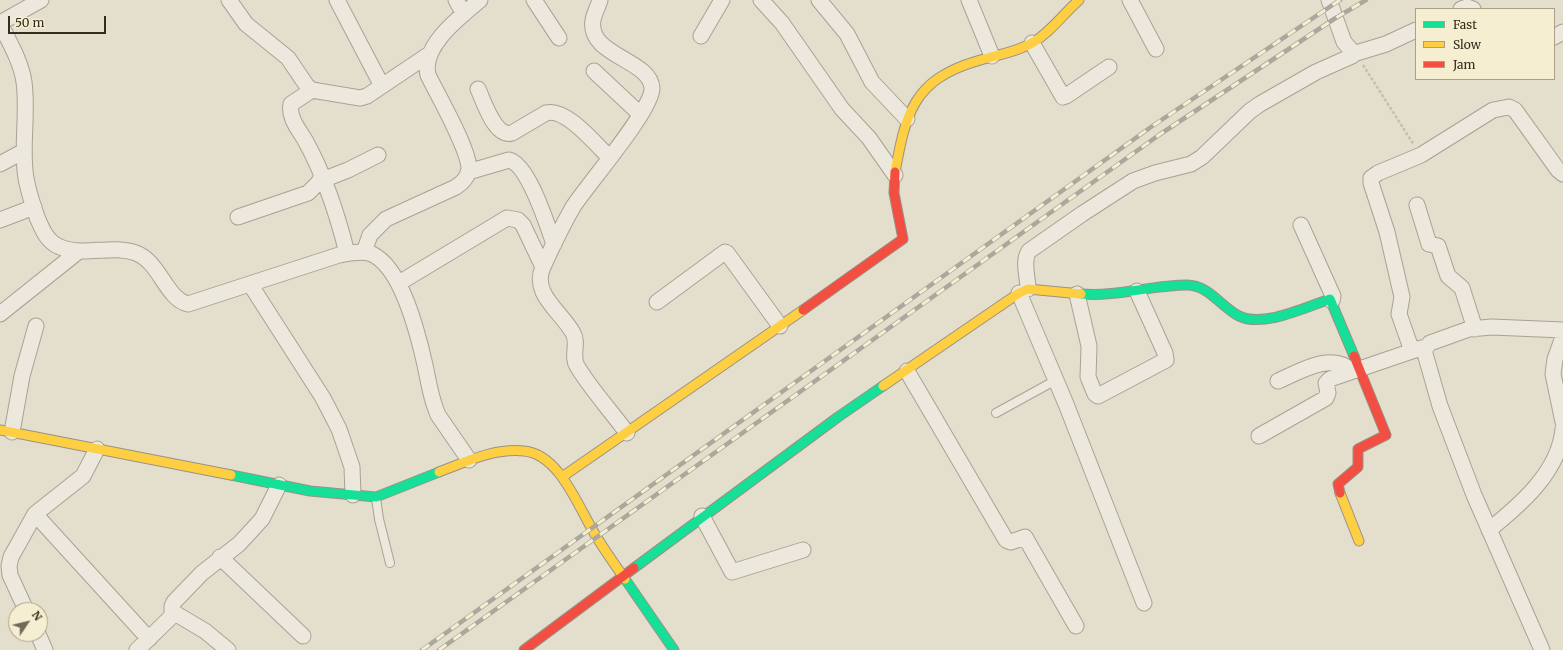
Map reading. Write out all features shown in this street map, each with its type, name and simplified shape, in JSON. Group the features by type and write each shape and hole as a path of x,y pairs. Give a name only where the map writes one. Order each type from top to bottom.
{"street":[{"path":"41,0 0,23 18,60 24,81 25,171 34,207 42,229 48,238 60,247 79,250 128,251 141,255 155,267 176,297 183,303 188,304 347,253 364,252 373,255 390,269 399,283 421,347 438,415 469,460"},
{"path":"229,0 246,24 283,53 307,86 312,90 360,98 373,92 428,55 444,33 480,0"},
{"path":"336,0 382,86"},
{"path":"456,0 464,14"},
{"path":"534,0 559,38"},
{"path":"600,0 593,21 593,30 598,40 605,47 641,71 651,83 652,90 650,97 640,114 610,158 573,207 543,267 539,276 539,283 542,292 574,334 576,365 627,432"},
{"path":"701,36 722,0"},
{"path":"761,0 782,23 842,108 869,138 895,175"},
{"path":"819,0 847,34 872,82 907,120"},
{"path":"969,0 992,56"},
{"path":"562,477 899,243 903,239 893,187 900,134 911,109 924,90 942,75 982,58 1012,51 1032,43 1079,0"},
{"path":"1130,0 1156,49"},
{"path":"1329,0 1344,42 1354,54"},
{"path":"1144,603 1056,380 1024,291 1026,256 1029,251 1094,205 1133,181 1155,173 1191,164 1202,157 1250,111 1316,72 1350,58 1354,54 1386,44 1415,30"},
{"path":"1032,43 1061,95 1065,97 1109,67"},
{"path":"364,252 370,235 379,224 456,188 465,180 468,172 465,152 428,75 426,66 428,55"},
{"path":"594,71 640,114"},
{"path":"312,90 296,99 291,104 290,109 293,120 324,177 336,210 347,253"},
{"path":"478,90 490,115 502,132 507,134 512,133 546,113 558,113 569,119 610,158"},
{"path":"1542,650 1489,530 1418,349 1399,314 1402,297 1386,232 1370,181 1378,173 1421,155 1493,110 1509,107 1515,110 1558,170 1563,174"},
{"path":"0,164 24,151"},
{"path":"238,217 308,193 324,177 348,170 378,155"},
{"path":"468,172 509,160 518,166 538,202 554,244"},
{"path":"1417,205 1429,244 1438,246 1448,276 1462,288 1475,329"},
{"path":"0,220 34,207"},
{"path":"399,283 507,218 518,220 523,225 543,267"},
{"path":"1301,225 1334,296 1332,300 1356,370 1386,435 1358,449 1358,467 1338,484 1338,489 1359,541"},
{"path":"0,314 79,250"},
{"path":"657,302 725,252 780,326"},
{"path":"250,284 322,398 339,429 352,467 353,495"},
{"path":"524,650 702,516 838,417 1024,291 1097,295 1137,292 1188,285 1197,286 1205,290 1239,316 1248,319 1265,319 1330,299 1332,300"},
{"path":"1077,294 1089,346 1088,377 1095,394 1098,396 1166,360 1165,353 1137,292"},
{"path":"36,326 6,431 310,491 376,497 488,453 524,451 538,455 552,466 562,477 596,537 674,650"},
{"path":"1258,436 1326,398 1328,393 1326,383 1328,380 1418,349 1442,338 1492,326 1563,330"},
{"path":"1563,337 1553,374 1563,422"},
{"path":"1278,381 1318,364 1341,364 1356,370"},
{"path":"907,371 1006,540 1011,542 1025,537 1076,626"},
{"path":"1489,530 1532,492 1557,451 1562,438 1563,429"},
{"path":"22,602 12,578 5,569 35,514 83,476 97,448"},
{"path":"137,650 172,616 172,606 174,602 202,573 220,557 239,544 262,519 279,485"},
{"path":"35,514 149,638"},
{"path":"702,516 732,572 803,550"},
{"path":"220,557 303,636"},
{"path":"173,612 205,631 226,649"}],"lane":[{"path":"996,413 1056,380"},
{"path":"376,497 378,519 390,562"}],"path":[{"path":"1354,54 1421,155"}],"railway":[{"path":"422,650 1151,127 1340,0"},
{"path":"439,650 1159,135 1334,19 1366,0"}],"traffic: fast":[{"path":"1081,294 1108,294 1161,287 1187,285 1195,286 1208,292 1239,316 1260,320 1284,315 1330,299 1354,356"},
{"path":"634,568 838,417 883,386"},
{"path":"231,475 310,491 376,497 439,472"},
{"path":"625,579 674,650"}],"traffic: slow":[{"path":"895,172 903,132 916,102 926,89 939,78 956,69 977,61 1019,49 1039,39 1051,29 1079,0"},
{"path":"883,386 1019,293 1028,289 1081,294"},
{"path":"562,477 803,310"},
{"path":"0,430 231,475"},
{"path":"439,472 470,460 501,452 524,451 537,454 548,462 567,484 606,553 625,579"},
{"path":"1340,493 1359,541"}],"traffic: jam":[{"path":"803,310 903,239 894,193 895,172"},
{"path":"1340,493 1338,484 1358,467 1358,449 1386,435 1354,356"},
{"path":"524,650 634,568"}]}
